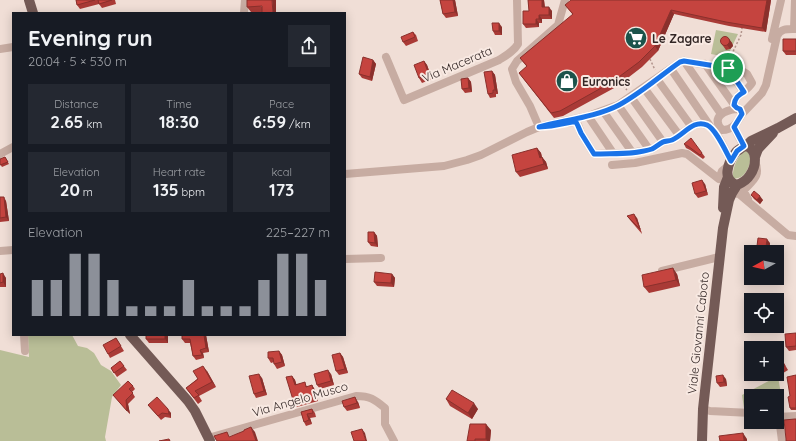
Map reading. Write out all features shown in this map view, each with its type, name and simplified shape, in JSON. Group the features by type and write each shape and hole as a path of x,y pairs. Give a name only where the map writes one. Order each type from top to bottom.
{"main road":[{"path":"29,1 33,12"},
{"path":"723,228 724,187 728,177 729,164 737,151 751,141 796,118"},
{"path":"723,228 729,200 735,189 750,176 758,149 778,128"},
{"path":"745,146 751,148 755,158"},
{"path":"728,177 735,189"},
{"name":"Viale Giovanni Caboto","path":"702,441 703,410 723,228"},
{"path":"131,336 188,401 195,411 209,439"}],"street":[{"path":"244,12 245,0"},
{"name":"Via Macerata","path":"386,57 404,100 499,60 508,55 516,48 518,44 517,0"},
{"path":"539,127 530,106 516,82 512,69 517,61 558,25 565,0"},
{"path":"772,58 772,44 781,0"},
{"path":"792,29 794,0"},
{"path":"777,16 781,26 792,29"},
{"path":"720,139 720,128 718,123 719,117 727,111 743,108 762,93 769,76 777,36 779,33 792,29"},
{"path":"0,49 12,47"},
{"path":"346,174 444,166 467,160 481,155 539,127 588,116 618,105 680,62 684,61 728,65 747,74 752,83 750,87 738,95 735,100 738,109 734,127 745,146"},
{"path":"684,61 721,114"},
{"path":"705,64 738,109"},
{"path":"728,65 744,92"},
{"path":"612,165 635,163 682,153 687,154 718,179 722,171 729,164 720,139 671,69"},
{"path":"658,78 691,126"},
{"path":"644,88 679,135"},
{"path":"631,97 663,142"},
{"path":"618,105 649,150"},
{"path":"604,111 632,152"},
{"path":"588,116 613,153"},
{"path":"539,127 576,122 594,154 649,150 663,142 673,139 691,126 700,124 710,126"},
{"path":"720,128 724,130 734,127"},
{"path":"0,154 12,148"},
{"path":"750,204 744,190 755,179 757,172 755,158"},
{"path":"735,189 738,194 788,235 796,236"},
{"path":"0,251 12,250"},
{"path":"651,273 719,257"},
{"path":"346,259 381,258"},
{"path":"24,336 25,351"},
{"name":"Via Angelo Musco","path":"209,439 356,396 366,396 375,400 385,408 385,424 394,441"},
{"path":"703,410 744,413"},
{"path":"784,417 796,416"},
{"path":"780,429 782,441"}],"path":[{"path":"728,65 741,36 742,28"},
{"path":"650,59 658,78"}],"green space":[{"path":"716,30 738,34 727,57 711,54"},
{"path":"745,151 750,155 748,168 739,178 733,178 733,171 736,163"},
{"path":"28,336 73,336 78,346 87,348 94,353 101,365 111,371 121,385 112,397 105,437 106,441 0,441 0,350 29,357"},
{"path":"769,381 779,381 780,389 753,389"},
{"path":"744,394 744,408 742,395"}],"building":[{"path":"76,0 95,0 77,5"},
{"path":"98,0 112,0 99,4"},
{"path":"247,0 272,0 273,12 262,12 262,6 247,7"},
{"path":"440,0 453,0 455,12 443,14"},
{"path":"528,0 542,0 542,7 549,7 549,15 539,15 539,19 536,19 536,24 523,24 523,11 529,11"},
{"path":"571,0 767,0 762,28 671,10 655,46 639,62 612,82 560,111 551,113 519,73 527,66 520,58 573,14 565,5"},
{"path":"492,23 499,23 499,31 493,31"},
{"path":"413,32 415,37 403,42 401,37"},
{"path":"723,37 727,37 729,41 727,45 723,45 721,43 721,39"},
{"path":"783,39 796,39 796,51 783,51"},
{"path":"363,57 373,60 370,77 359,74"},
{"path":"424,61 429,75 419,78 414,65"},
{"path":"492,71 495,90 493,90 493,93 488,94 484,72"},
{"path":"468,78 469,88 462,89 461,79"},
{"path":"691,138 702,153 700,155 684,144"},
{"path":"537,148 540,158 542,157 544,164 516,172 512,155"},
{"path":"5,157 8,162 0,165 0,159"},
{"path":"702,180 706,191 695,194 692,183"},
{"path":"754,191 760,196 757,200 751,195"},
{"path":"0,197 4,197 6,217 0,218"},
{"path":"634,214 640,229 627,216"},
{"path":"368,232 374,232 375,243 368,242"},
{"path":"758,238 767,239 766,245 757,245"},
{"path":"673,268 676,280 644,287 642,275"},
{"path":"375,272 392,274 391,283 374,282"},
{"path":"3,273 3,282 0,283 0,274"},
{"path":"796,333 796,346 786,347 785,334"},
{"path":"146,336 165,336 165,339 146,339"},
{"path":"182,336 204,336 206,348 200,350 202,355 193,356 190,339 182,339"},
{"path":"116,338 121,346 108,354 103,345"},
{"path":"279,351 282,362 274,364 273,358 268,358 268,352"},
{"path":"340,353 345,369 336,371 332,355"},
{"path":"120,361 124,366 114,373 111,368"},
{"path":"203,366 212,382 195,391 199,395 194,398 186,388 198,379 193,371"},
{"path":"328,370 331,381 317,385 314,374"},
{"path":"259,374 264,391 254,394 249,376"},
{"path":"723,375 724,382 717,383 716,376"},
{"path":"796,375 796,408 790,408 787,377"},
{"path":"292,376 295,385 305,382 306,387 312,385 315,397 294,403 286,377"},
{"path":"128,381 133,386 129,389 133,393 126,400 127,411 113,395"},
{"path":"452,390 474,403 468,413 446,399"},
{"path":"157,397 168,409 169,414 162,413 158,416 148,405"},
{"path":"355,397 357,403 344,407 342,401"},
{"path":"312,409 313,413 307,414 309,420 304,422 301,412"},
{"path":"796,419 796,441 786,441 784,420"},
{"path":"470,424 486,424 486,439 467,441"},
{"path":"251,427 256,441 217,441 214,436 227,432 229,437"},
{"path":"362,429 366,441 354,441 351,432"},
{"path":"743,433 744,441 720,441 719,436"},
{"path":"169,439 170,441 159,441"}],"place":[{"name":"Le Zagare","path":"636,38"},
{"name":"Euronics","path":"567,81"}],"route":[{"path":"684,61 728,68 744,92 738,95 735,100 734,105 740,109 742,114 734,127 744,146 737,151 731,161 720,139 710,126 706,124 691,126 673,139 663,142 654,148 632,152 594,154 576,122 539,127 588,116 618,105 680,62 684,61"}]}
